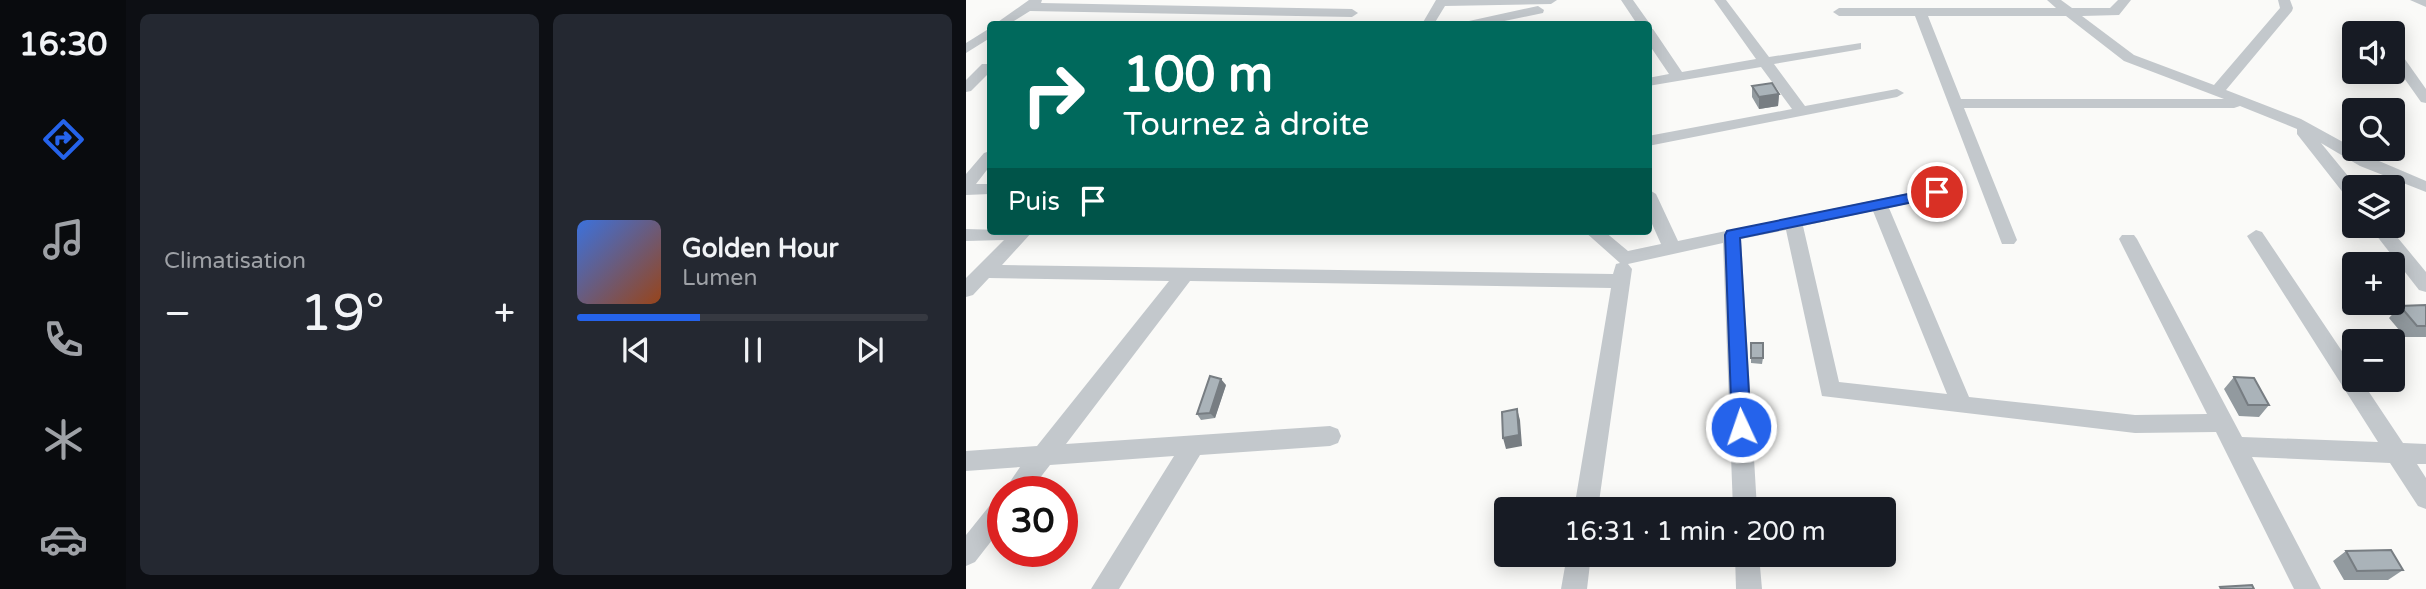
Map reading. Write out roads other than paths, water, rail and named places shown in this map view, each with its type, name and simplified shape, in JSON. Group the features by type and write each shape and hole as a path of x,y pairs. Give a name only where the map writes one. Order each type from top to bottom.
{"street":[{"path":"1005,21 1032,3 1223,5 1348,19 1361,0"},
{"path":"1484,21 1551,0"},
{"path":"1627,0 1641,21"},
{"path":"1720,0 1801,111"},
{"path":"2053,0 2129,58 2295,122 2366,162 2426,187"},
{"path":"1839,12 2114,12 2125,0"},
{"path":"2216,92 2287,8 2284,0"},
{"path":"2416,0 2426,3"},
{"path":"1430,21 1442,1 1535,6"},
{"path":"1208,21 1223,5"},
{"path":"1535,6 1545,21"},
{"path":"1920,12 2008,240"},
{"path":"966,49 987,34"},
{"path":"1652,39 1678,77"},
{"path":"1652,81 1856,46"},
{"path":"966,66 987,67"},
{"path":"966,88 987,69"},
{"path":"2405,69 2426,99"},
{"path":"1652,140 1897,93"},
{"path":"1955,103 2247,104"},
{"path":"2295,122 2342,180"},
{"path":"966,184 987,160"},
{"path":"966,190 987,189"},
{"path":"1625,258 1937,192"},
{"path":"1652,203 1672,248"},
{"path":"1879,204 1962,405"},
{"path":"1793,222 1829,390 2135,424 2223,423"},
{"path":"966,234 987,234"},
{"path":"966,290 1020,235"},
{"path":"1598,235 1625,258"},
{"path":"1732,235 1744,497"},
{"path":"2256,236 2426,498"},
{"path":"2388,238 2426,285"},
{"path":"2127,239 2308,589"},
{"path":"1588,497 1625,258"},
{"path":"985,271 1621,281"},
{"path":"1027,476 1185,274"},
{"path":"966,461 1330,436"},
{"path":"1104,589 1193,446"},
{"path":"2235,447 2426,454"},
{"path":"966,554 987,527"},
{"path":"1574,589 1577,567"},
{"path":"1748,567 1749,589"}]}
